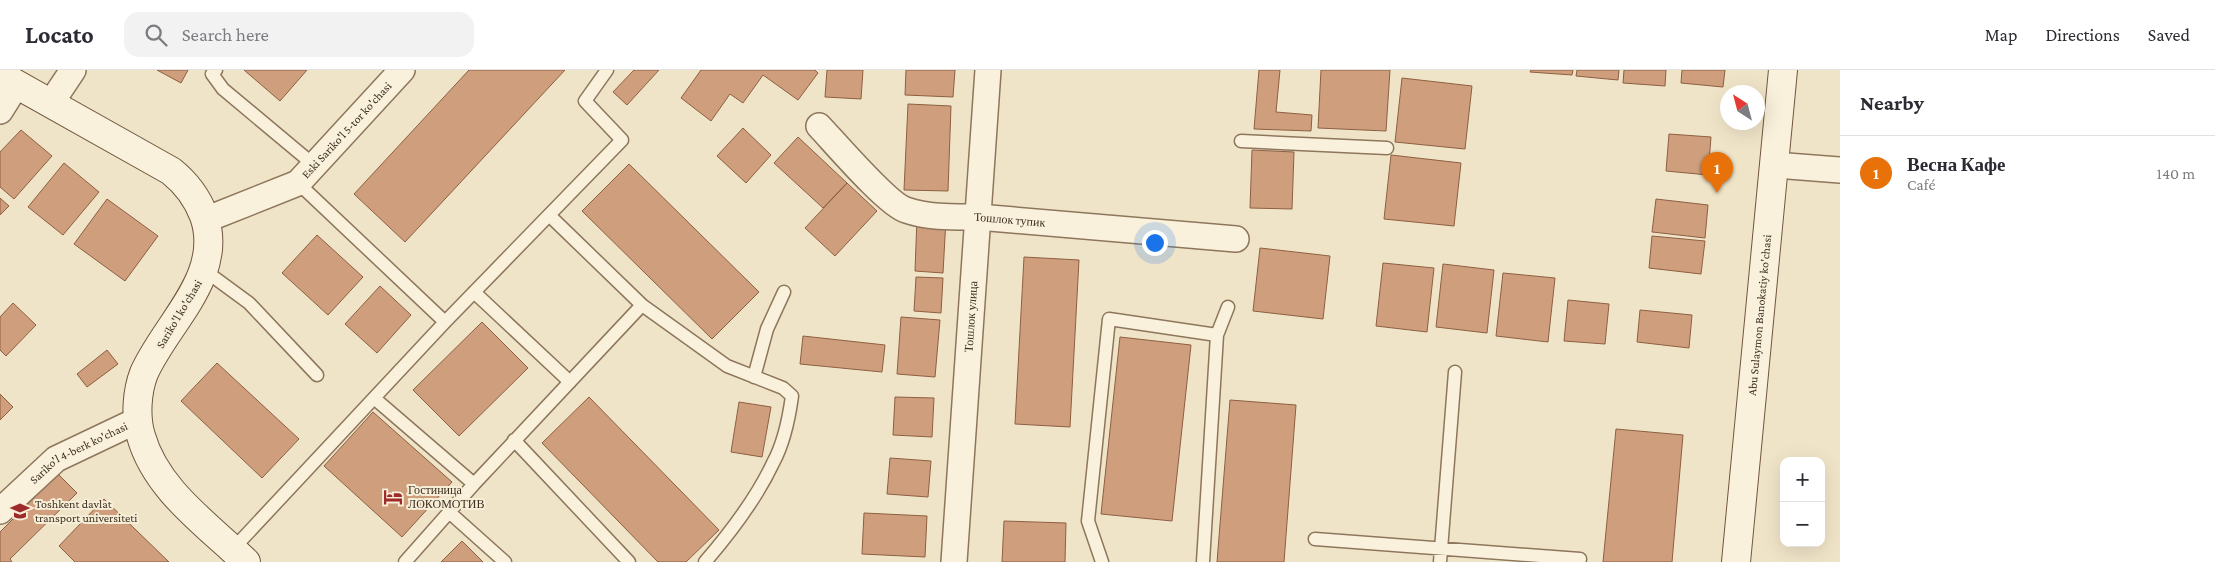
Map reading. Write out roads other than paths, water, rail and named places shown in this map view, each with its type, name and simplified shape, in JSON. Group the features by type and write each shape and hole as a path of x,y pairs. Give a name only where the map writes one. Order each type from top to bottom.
{"main road":[{"name":"Abu Sulaymon Banokatiy ko'chasi","path":"1736,562 1783,70"},
{"name":"Sariko'l ko'chasi","path":"8,80 171,170 188,187 205,220 208,245 204,270 193,293 144,373 140,388 138,420 140,436 147,453 167,483 185,506 239,556"}],"street":[{"path":"51,103 73,70"},
{"name":"Eski Sariko'l 5-tor ko'chasi","path":"205,220 306,174 402,70"},
{"name":"Тошлок улица","path":"954,562 988,70"},
{"path":"0,111 8,80"},
{"name":"Тошлок тупик","path":"819,126 888,198 904,210 937,216 978,217 1236,239"},
{"path":"1775,165 1840,170"},
{"name":"Sariko'l 4-berk ko'chasi","path":"0,511 56,459 138,420"}],"lane":[{"path":"216,70 212,74 223,90 306,174 445,322"},
{"path":"239,556 374,398 622,140 584,100 607,70"},
{"path":"1241,140 1387,148"},
{"path":"550,216 642,305 727,366 783,388 792,396 789,418 774,463 729,535 705,562"},
{"path":"204,270 249,303 317,375"},
{"path":"474,292 570,382"},
{"path":"754,377 767,329 784,292"},
{"path":"405,562 514,440 642,305"},
{"path":"1203,562 1217,335 1228,307"},
{"path":"1102,562 1088,521 1109,319 1217,335"},
{"path":"1440,562 1455,372"},
{"path":"374,398 474,484"},
{"path":"514,440 629,562"},
{"path":"449,512 505,562"},
{"path":"1315,539 1580,559"}],"place":[{"name":"Весна Кафе","path":"1717,193"},
{"name":"Гостиница ЛОКОМОТИВ","path":"393,497"},
{"name":"Toshkent davlat transport universiteti","path":"20,511"}]}
